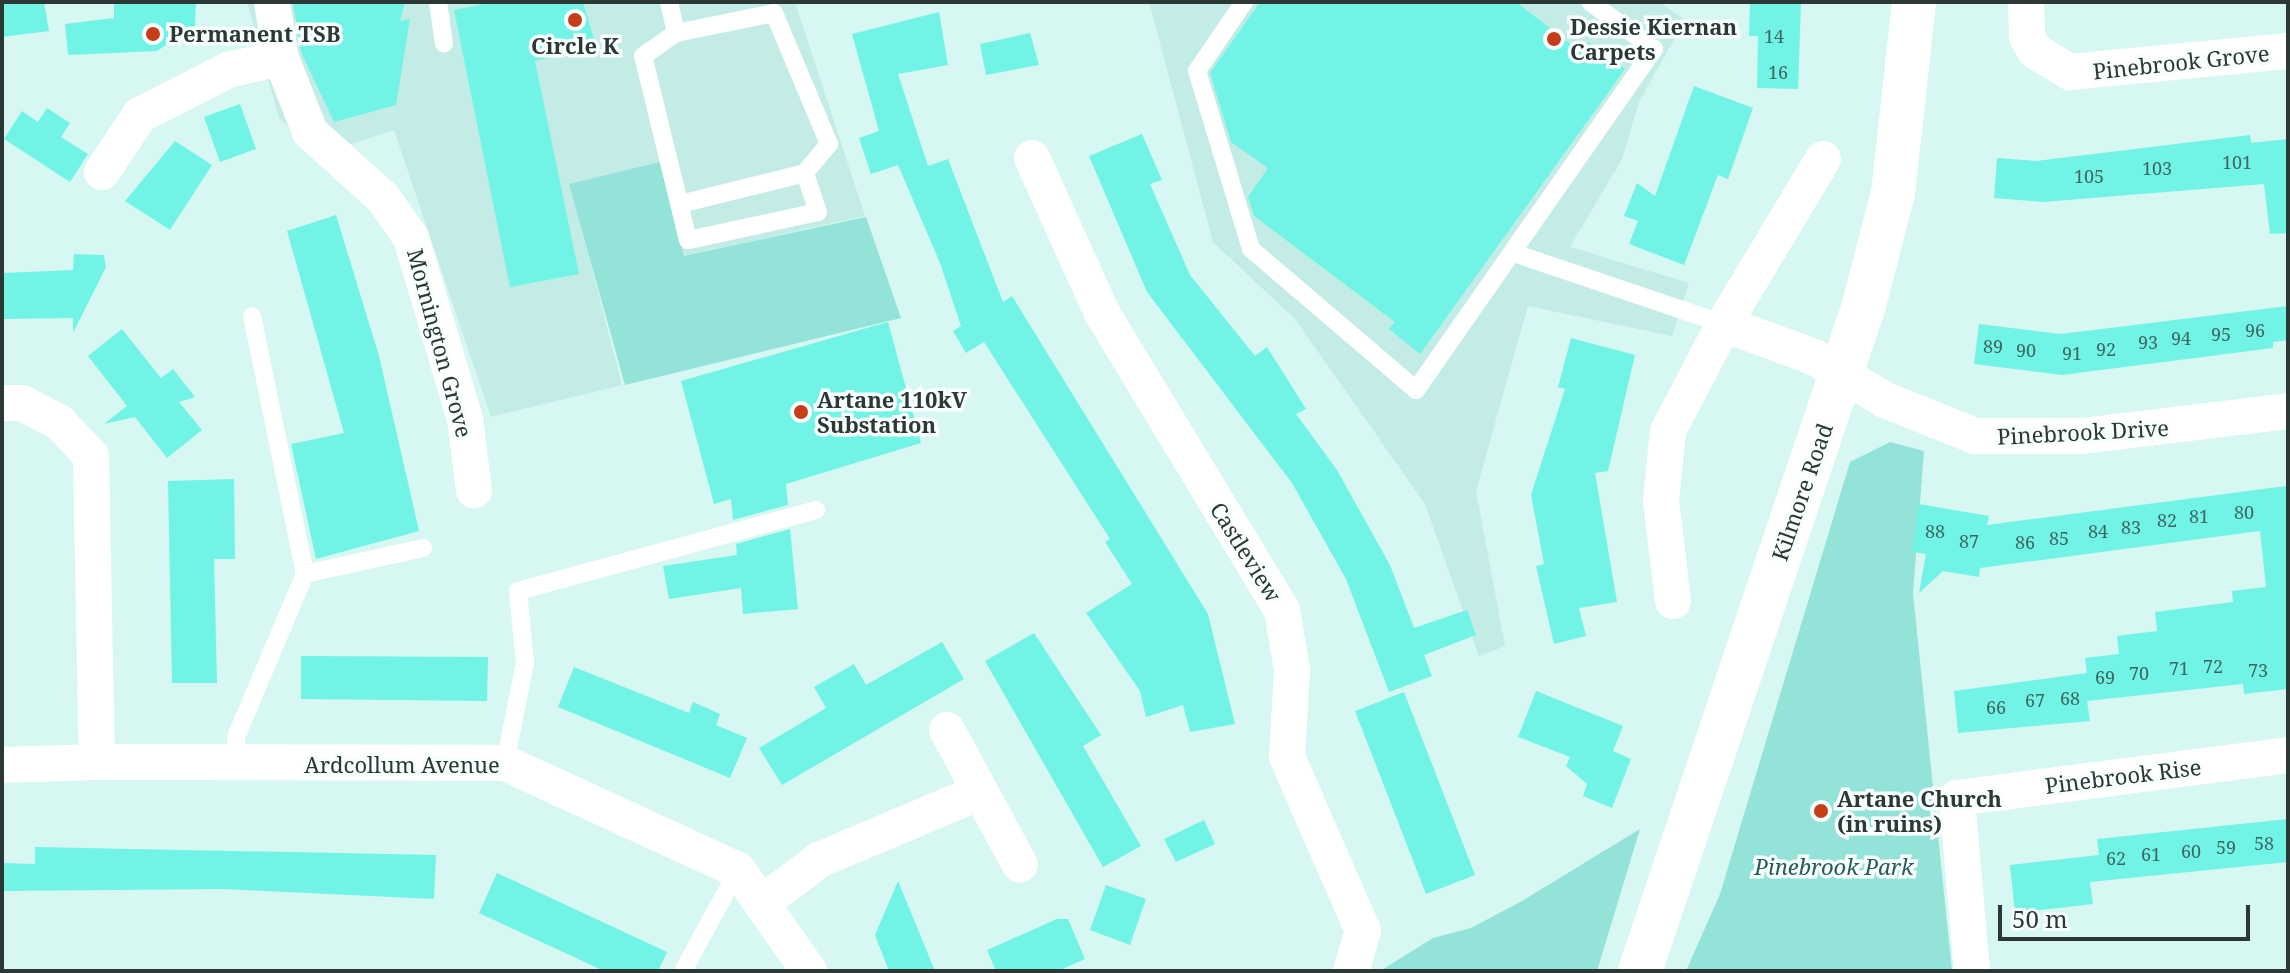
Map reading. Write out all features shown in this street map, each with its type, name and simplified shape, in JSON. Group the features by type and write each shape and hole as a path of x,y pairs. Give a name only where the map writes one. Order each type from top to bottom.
{"street":[{"name":"Mornington Grove","path":"272,2 281,58 310,132 383,198 411,238 465,419 474,490"},
{"name":"Kilmore Road","path":"1640,971 1841,378 1893,193 1914,2"},
{"name":"Pinebrook Grove","path":"2026,2 2027,37 2035,51 2070,72 2288,51"},
{"path":"102,172 140,115 228,70 281,58"},
{"name":"Castleview","path":"1032,158 1102,313 1282,610 1292,670 1287,757 1363,931 1351,971"},
{"path":"1673,601 1661,500 1668,431 1724,324 1823,159"},
{"name":"Pinebrook Drive","path":"1724,324 1814,357 1841,378 1944,426 2009,441 2288,411"},
{"path":"2,403 22,403 59,422 91,456 97,762"},
{"path":"947,730 1020,865"},
{"name":"Pinebrook Rise","path":"1972,971 1957,798 2288,755"},
{"name":"Ardcollum Avenue","path":"2,765 97,762 236,766 505,763 738,870 764,902 809,971"},
{"path":"764,902 819,860 980,792"}],"lane":[{"path":"438,2 444,44"},
{"path":"669,2 676,33"},
{"path":"1244,2 1197,71 1251,249 1416,390 1654,49 1590,2"},
{"path":"680,204 805,173 829,144 774,13 676,33 643,56 688,240 818,212 805,173"},
{"path":"1514,253 1724,324"},
{"path":"236,766 236,737 305,574 252,316"},
{"path":"505,763 525,663 518,591 816,510"},
{"path":"305,574 423,548"},
{"path":"683,971 738,870"}],"shaded area":[{"path":"247,2 795,2 865,216 684,256 660,163 570,184 622,385 491,417 394,130 318,155 279,118"},
{"path":"1149,2 1659,2 1685,20 1639,102 1622,159 1570,247 1689,283 1672,336 1528,306 1476,491 1505,646 1479,656 1425,504 1295,319 1213,242"}],"green space":[{"path":"660,162 684,256 866,217 901,318 625,385 569,184"},
{"name":"Pinebrook Park","path":"1890,442 1924,451 1913,593 1952,971 1686,971 1720,894 1850,462"},
{"path":"1640,829 1597,971 1380,971 1433,938 1471,928 1522,901"}],"building":[{"path":"2,2 44,2 49,31 2,37"},
{"name":"Permanent TSB","path":"114,2 196,2 195,26 157,51 68,55 65,24 114,18"},
{"path":"293,2 405,2 400,21 410,19 396,105 334,122 301,52"},
{"path":"494,2 583,2 596,46 535,61 579,274 510,287 454,10"},
{"path":"1260,2 1516,2 1581,52 1589,42 1625,69 1420,354 1389,329 1395,322 1254,216 1248,197 1268,168 1231,142 1210,73"},
{"path":"1750,2 1801,2 1798,89 1757,88 1758,36 1749,36"},
{"path":"939,12 948,65 898,74 928,166 948,159 1003,302 1012,296 1208,614 1235,724 1190,732 1183,705 1146,717 1140,691 1086,613 1132,584 1105,542 1110,539 984,342 966,353 953,331 961,326 940,263 898,165 871,174 859,138 879,131 852,34"},
{"path":"1030,33 1039,65 986,75 980,44"},
{"path":"1694,86 1753,108 1728,179 1718,175 1684,265 1629,244 1638,221 1624,216 1637,183 1655,196"},
{"path":"240,104 256,149 220,162 204,117"},
{"path":"47,108 70,123 61,137 88,154 70,182 4,139 22,111 38,122"},
{"path":"1142,134 1162,180 1150,184 1190,275 1255,356 1267,347 1306,409 1296,414 1337,470 1390,565 1414,628 1467,610 1476,635 1424,655 1432,676 1389,692 1346,579 1292,483 1147,292 1089,156"},
{"path":"2250,135 2251,143 2288,139 2288,233 2270,234 2264,184 2043,202 1994,198 1997,158 2036,161"},
{"path":"175,141 212,165 170,230 125,201"},
{"path":"336,215 379,356 419,531 316,559 291,444 344,433 287,231"},
{"path":"74,254 104,255 106,267 73,333 73,318 2,319 2,273 73,270"},
{"path":"2288,306 2288,340 2273,342 2273,348 2062,375 1974,364 1979,324 2061,334"},
{"name":"Artane 110kV Substation","path":"888,322 921,443 786,484 788,505 733,520 731,499 714,504 681,381"},
{"path":"122,329 161,378 173,369 195,397 179,402 202,430 167,458 135,417 104,424 127,406 88,356"},
{"path":"1571,338 1635,355 1608,471 1595,473 1617,602 1579,608 1586,636 1554,644 1536,566 1544,564 1531,495 1565,389 1558,387"},
{"path":"234,479 235,559 214,559 217,683 172,683 168,481"},
{"path":"2286,486 2288,689 2244,694 2243,684 2087,701 2090,721 1958,733 1954,691 2087,673 2085,658 2119,654 2117,636 2157,631 2155,612 2233,602 2232,591 2266,587 2260,531 1980,568 1979,577 1943,571 1919,593 1926,554 1912,552 1919,504 1989,516 1987,525"},
{"path":"790,529 798,609 743,614 741,588 669,599 663,566 737,555 736,544"},
{"path":"1034,633 1101,735 1083,746 1141,846 1103,867 985,661"},
{"path":"942,642 964,679 782,785 759,748 826,708 814,687 854,664 866,685"},
{"path":"301,656 488,657 487,701 301,699"},
{"path":"574,667 689,713 693,702 720,714 716,725 747,738 730,778 558,707"},
{"path":"1536,691 1623,726 1613,751 1631,759 1612,808 1583,796 1587,784 1566,766 1570,757 1518,737"},
{"path":"1404,692 1475,875 1426,894 1355,711"},
{"path":"2288,819 2288,862 2090,882 2093,904 2015,913 2010,865 2099,855 2097,839"},
{"path":"1204,820 1215,844 1176,862 1164,839"},
{"path":"35,847 436,855 434,899 222,889 2,891 2,863 35,864"},
{"path":"497,873 667,952 658,971 604,971 479,913"},
{"path":"898,881 935,971 889,971 875,935"},
{"path":"1106,885 1146,899 1130,945 1090,930"},
{"path":"1057,919 1068,919 1085,959 1058,971 996,971 987,950"}],"place":[{"name":"Circle K","path":"575,20"},
{"name":"Permanent TSB","path":"153,34"},
{"name":"Dessie Kiernan Carpets","path":"1554,39"},
{"name":"Artane 110kV Substation","path":"801,412"},
{"name":"Artane Church (in ruins)","path":"1821,811"}]}
